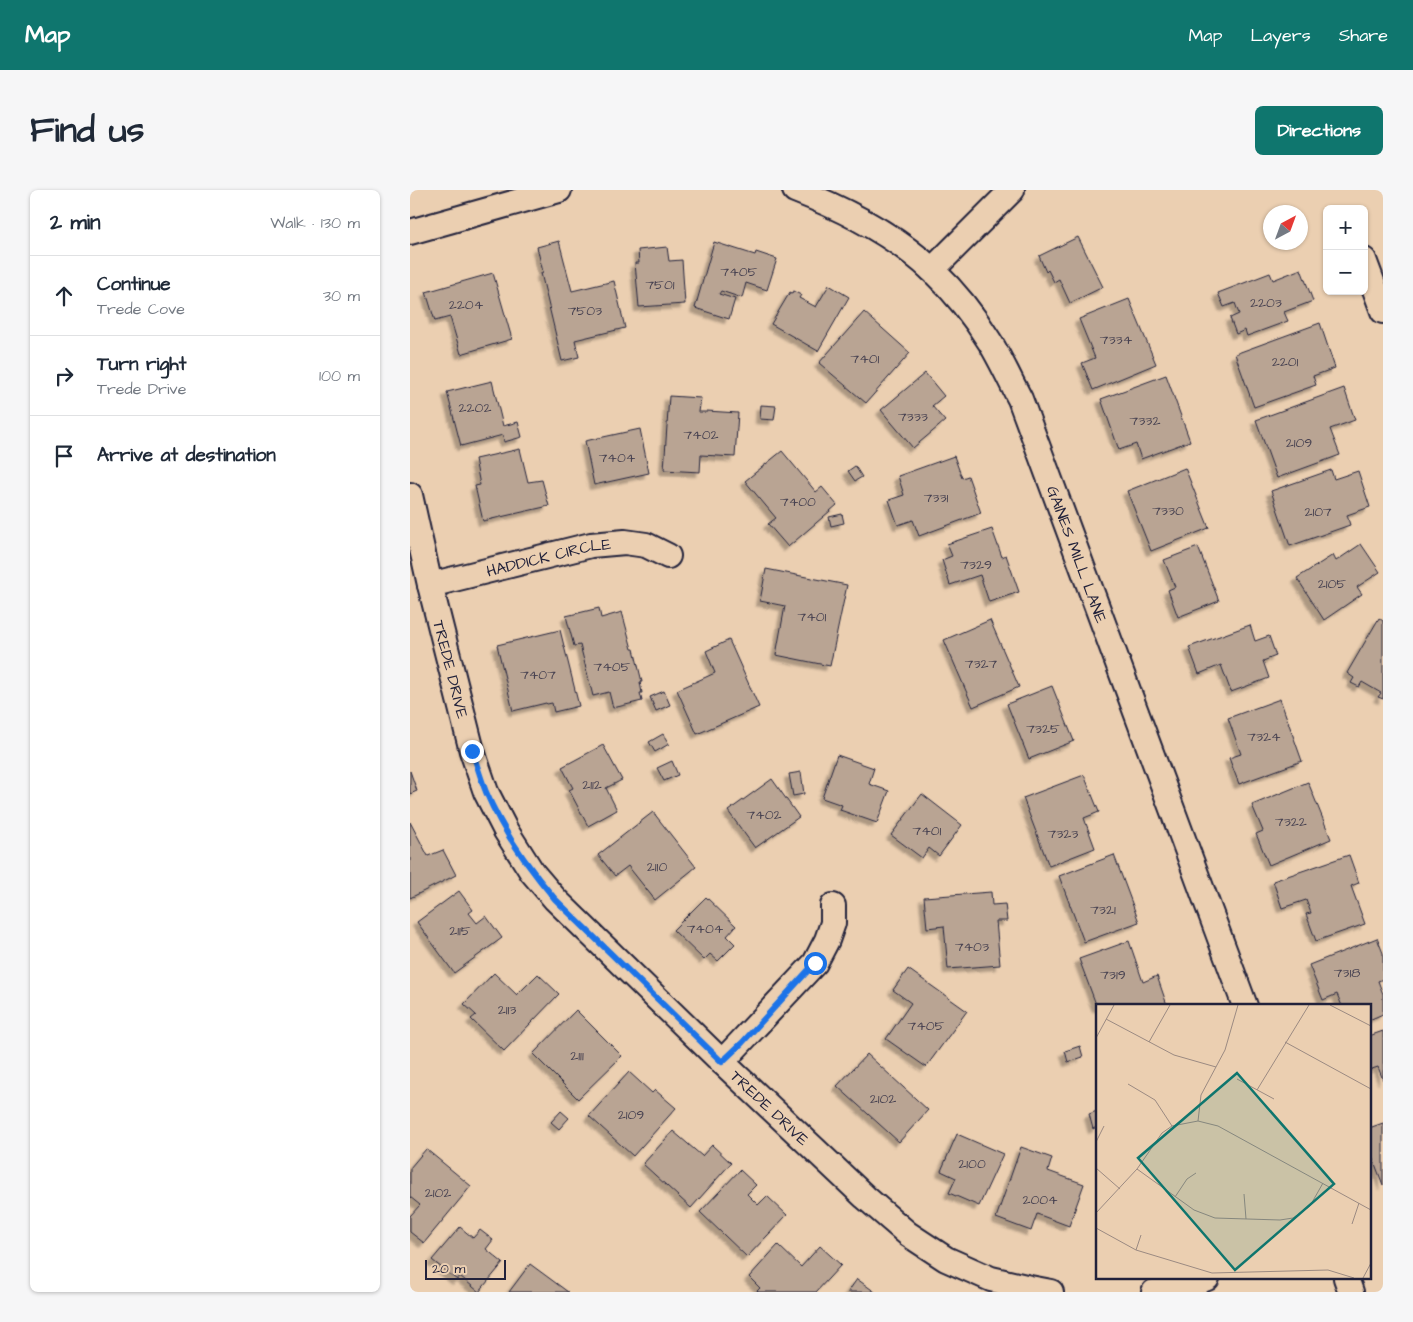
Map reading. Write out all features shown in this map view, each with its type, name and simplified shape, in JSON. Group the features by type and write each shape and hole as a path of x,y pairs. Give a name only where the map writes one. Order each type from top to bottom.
{"street":[{"path":"410,232 559,190"},
{"name":"GAINES MILL LANE","path":"795,190 855,217 894,240 932,270 962,303 990,341 1020,399 1244,1004"},
{"path":"932,270 1012,190"},
{"path":"1368,271 1383,311"},
{"name":"TREDE DRIVE","path":"410,496 430,585 472,751 486,792 506,831 532,872 555,899 722,1062 908,1234 946,1259 991,1279 1051,1292"},
{"name":"HADDICK CIRCLE","path":"430,585 591,545 625,542 646,546 668,556"},
{"path":"722,1062 742,1043 815,963 828,940 833,923 833,906"},
{"path":"1154,1292 1202,1280"},
{"path":"1347,1280 1351,1292"}],"building":[{"path":"1078,237 1103,287 1070,303 1059,279 1054,282 1048,270 1046,272 1039,256"},
{"path":"559,241 572,291 614,281 625,328 575,340 579,357 562,361 541,273 543,272 537,247"},
{"path":"714,242 755,255 756,252 777,259 767,290 746,283 742,298 721,291 719,294 735,299 729,319 695,308"},
{"path":"667,247 669,261 682,260 685,304 639,307 635,263 639,263 638,250"},
{"path":"1301,269 1313,301 1284,312 1288,321 1247,336 1245,330 1236,334 1230,318 1239,314 1235,303 1224,307 1218,293 1270,273 1273,280"},
{"path":"493,273 512,339 461,354 450,317 435,321 426,292"},
{"path":"829,285 849,297 818,351 771,324 790,292 792,293 793,291 801,295 799,298 816,307"},
{"path":"1129,299 1156,364 1093,390 1082,363 1095,358 1079,319"},
{"path":"864,312 910,353 866,403 819,363"},
{"path":"1320,323 1335,368 1313,376 1316,385 1254,407 1235,354"},
{"path":"925,373 944,396 932,406 945,421 913,448 881,410"},
{"path":"1166,375 1190,441 1141,459 1136,444 1119,450 1101,399"},
{"path":"492,381 503,426 518,422 522,437 504,442 503,435 461,446 447,392"},
{"path":"1344,388 1355,420 1330,429 1340,455 1277,478 1256,420"},
{"path":"669,396 701,398 699,412 738,413 735,457 701,455 700,472 664,470"},
{"path":"761,405 776,406 774,420 760,419"},
{"path":"640,429 649,473 594,485 585,441"},
{"path":"520,449 528,482 542,480 549,506 483,521 475,486 480,485 475,459"},
{"path":"782,451 816,492 822,487 837,505 788,547 768,524 776,518 745,481"},
{"path":"954,456 962,478 968,476 981,513 919,536 913,520 898,525 889,500 904,495 898,476"},
{"path":"855,466 862,477 855,481 848,471"},
{"path":"1185,468 1209,528 1151,551 1127,491"},
{"path":"1331,470 1334,479 1358,471 1370,507 1347,515 1350,525 1290,546 1271,491"},
{"path":"842,514 844,523 831,526 829,517"},
{"path":"992,529 1002,557 1006,555 1019,592 989,602 980,575 950,585 942,560 952,556 947,544"},
{"path":"1361,544 1380,572 1357,587 1362,594 1324,620 1297,578 1333,555 1336,561"},
{"path":"1198,547 1219,601 1178,617 1168,590 1175,587 1164,560"},
{"path":"766,569 847,585 830,666 776,655 785,606 760,601"},
{"path":"599,608 601,618 622,612 642,682 640,682 642,693 640,693 642,701 613,708 609,692 593,696 580,645 574,646 566,616"},
{"path":"1379,618 1383,621 1383,699 1378,697 1381,693 1362,682 1359,687 1351,683 1354,678 1347,673"},
{"path":"990,620 1019,687 973,707 944,640"},
{"path":"1250,625 1255,641 1269,636 1276,656 1263,661 1269,678 1231,692 1221,665 1199,674 1189,647"},
{"path":"560,630 579,706 554,712 552,703 546,703 513,711 497,645"},
{"path":"729,640 759,707 697,734 677,690 715,673 706,651"},
{"path":"1052,686 1074,741 1029,759 1007,704"},
{"path":"664,691 670,705 656,711 650,697"},
{"path":"1280,699 1302,761 1239,784 1229,758 1241,754 1228,718"},
{"path":"663,734 669,744 655,752 649,742"},
{"path":"603,745 622,780 606,788 617,810 588,826 569,790 573,788 562,767"},
{"path":"837,755 874,768 869,784 889,791 877,823 840,810 842,805 822,798"},
{"path":"672,761 678,775 664,781 657,768"},
{"path":"410,771 417,791 410,794"},
{"path":"801,772 804,794 793,796 789,774"},
{"path":"1084,775 1099,812 1084,818 1095,848 1049,866 1023,798"},
{"path":"772,779 799,817 755,848 728,811"},
{"path":"1308,782 1331,839 1269,865 1256,834 1263,831 1252,805"},
{"path":"922,794 962,825 939,856 929,848 922,858 891,835"},
{"path":"653,812 696,867 655,900 628,866 615,876 598,855"},
{"path":"410,822 428,856 443,850 456,875 410,898"},
{"path":"1114,855 1139,922 1084,942 1059,876"},
{"path":"1349,855 1359,883 1351,886 1365,924 1316,941 1306,914 1311,913 1306,900 1282,908 1273,881"},
{"path":"459,891 473,910 469,913 477,923 486,916 502,938 454,973 417,922"},
{"path":"991,892 992,905 1005,904 1007,921 996,921 1000,965 948,969 944,926 927,928 924,897"},
{"path":"706,897 736,926 727,936 735,944 718,961 710,954 704,960 673,930"},
{"path":"1377,938 1383,953 1383,979 1378,981 1383,994 1383,1014 1371,1019 1371,1004 1341,1004 1337,994 1323,1000 1309,965"},
{"path":"1129,941 1143,982 1157,976 1167,1004 1096,1004 1079,959"},
{"path":"908,969 967,1011 926,1067 886,1039 911,1003 893,990"},
{"path":"494,973 517,995 538,974 559,994 504,1051 471,1019 476,1015 464,1004"},
{"path":"576,1010 622,1056 578,1099 533,1054"},
{"path":"1383,1031 1383,1080 1378,1067 1371,1069 1371,1035"},
{"path":"1080,1046 1083,1057 1068,1062 1065,1051"},
{"path":"867,1054 928,1110 899,1142 837,1086"},
{"path":"629,1072 652,1093 655,1090 676,1108 633,1156 589,1116"},
{"path":"561,1111 569,1118 559,1129 551,1122"},
{"path":"1096,1111 1096,1128 1093,1129 1089,1114"},
{"path":"1383,1123 1383,1185 1371,1153 1371,1127"},
{"path":"673,1131 702,1156 712,1145 731,1163 691,1208 643,1164"},
{"path":"957,1134 1003,1154 979,1206 949,1193 956,1178 941,1171"},
{"path":"1021,1147 1052,1158 1048,1171 1084,1184 1069,1226 1037,1214 1031,1231 996,1218"},
{"path":"426,1149 471,1186 424,1243 410,1232 410,1216 420,1205 410,1197 410,1168"},
{"path":"740,1170 756,1185 747,1194 758,1205 767,1196 787,1215 747,1257 700,1212"},
{"path":"460,1227 473,1238 480,1230 493,1240 486,1249 503,1263 479,1292 460,1276 457,1280 432,1260"},
{"path":"778,1245 801,1267 820,1246 841,1265 816,1292 756,1292 760,1288 749,1277"},
{"path":"530,1264 568,1292 509,1292"},
{"path":"857,1279 875,1292 848,1292"}],"route":[{"path":"472,751 486,792 506,831 532,872 555,899 722,1062 742,1043 815,963"}]}
